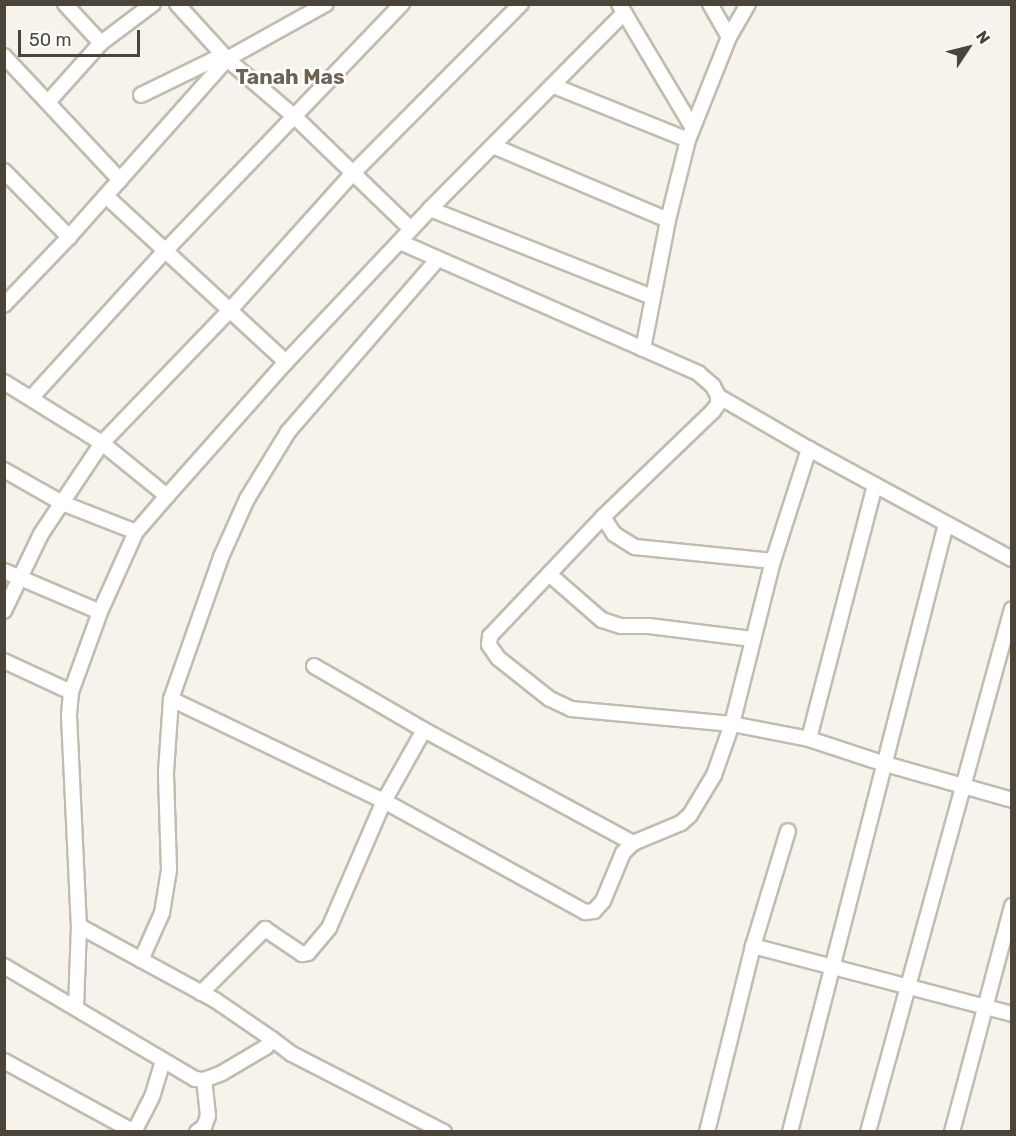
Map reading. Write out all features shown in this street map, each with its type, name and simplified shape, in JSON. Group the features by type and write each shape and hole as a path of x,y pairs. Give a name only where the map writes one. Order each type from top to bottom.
{"street":[{"path":"65,4 101,43"},
{"path":"49,101 101,43 153,4"},
{"path":"177,4 225,57 295,117 411,229"},
{"path":"141,95 225,57 326,4"},
{"path":"32,397 165,252 402,4"},
{"path":"4,611 35,544 102,443 230,310 354,172 521,4"},
{"path":"710,4 729,37"},
{"path":"643,349 651,297 690,134 729,37 748,4"},
{"path":"75,1007 79,926 69,716 71,693 100,612 136,532 286,362 430,209 554,86 622,9 690,134"},
{"path":"4,56 49,101 120,180"},
{"path":"7,297 69,237 225,57"},
{"path":"554,86 690,134"},
{"path":"493,146 668,220"},
{"path":"4,171 69,237"},
{"path":"106,196 286,362"},
{"path":"430,209 651,297"},
{"path":"400,242 698,373 713,387 718,396 718,404 713,411 603,517 490,636 490,649 506,665 550,699 571,709 732,724 809,739 885,764 1011,800"},
{"path":"141,960 162,913 169,870 166,772 171,699 221,557 247,498 288,432 437,260"},
{"path":"4,382 32,397 102,443 167,496"},
{"path":"718,396 809,449 1011,559"},
{"path":"171,699 384,801 585,912 600,906 618,860 633,843 671,829 690,815 714,775 732,724 773,561 809,449"},
{"path":"4,470 62,503 136,532"},
{"path":"809,739 875,485"},
{"path":"603,517 614,534 635,547 773,561"},
{"path":"790,1131 946,524"},
{"path":"4,571 18,579 100,612"},
{"path":"549,574 602,620 621,626 649,626 752,639"},
{"path":"868,1131 906,987 965,785 1011,609"},
{"path":"4,661 71,693"},
{"path":"314,666 424,730 633,843"},
{"path":"201,993 264,929 302,954 312,949 329,928 384,801 424,730"},
{"path":"707,1131 753,946 788,831"},
{"path":"952,1131 1011,906"},
{"path":"79,926 201,993 292,1054 446,1131"},
{"path":"753,946 1011,1014"},
{"path":"4,966 195,1079 204,1080 266,1047 272,1039"},
{"path":"4,1061 24,1074 115,1119 134,1131 152,1097 163,1060"},
{"path":"197,1131 204,1127 208,1116 204,1080"}],"district":[{"name":"Tanah Mas","path":"290,77"}]}
